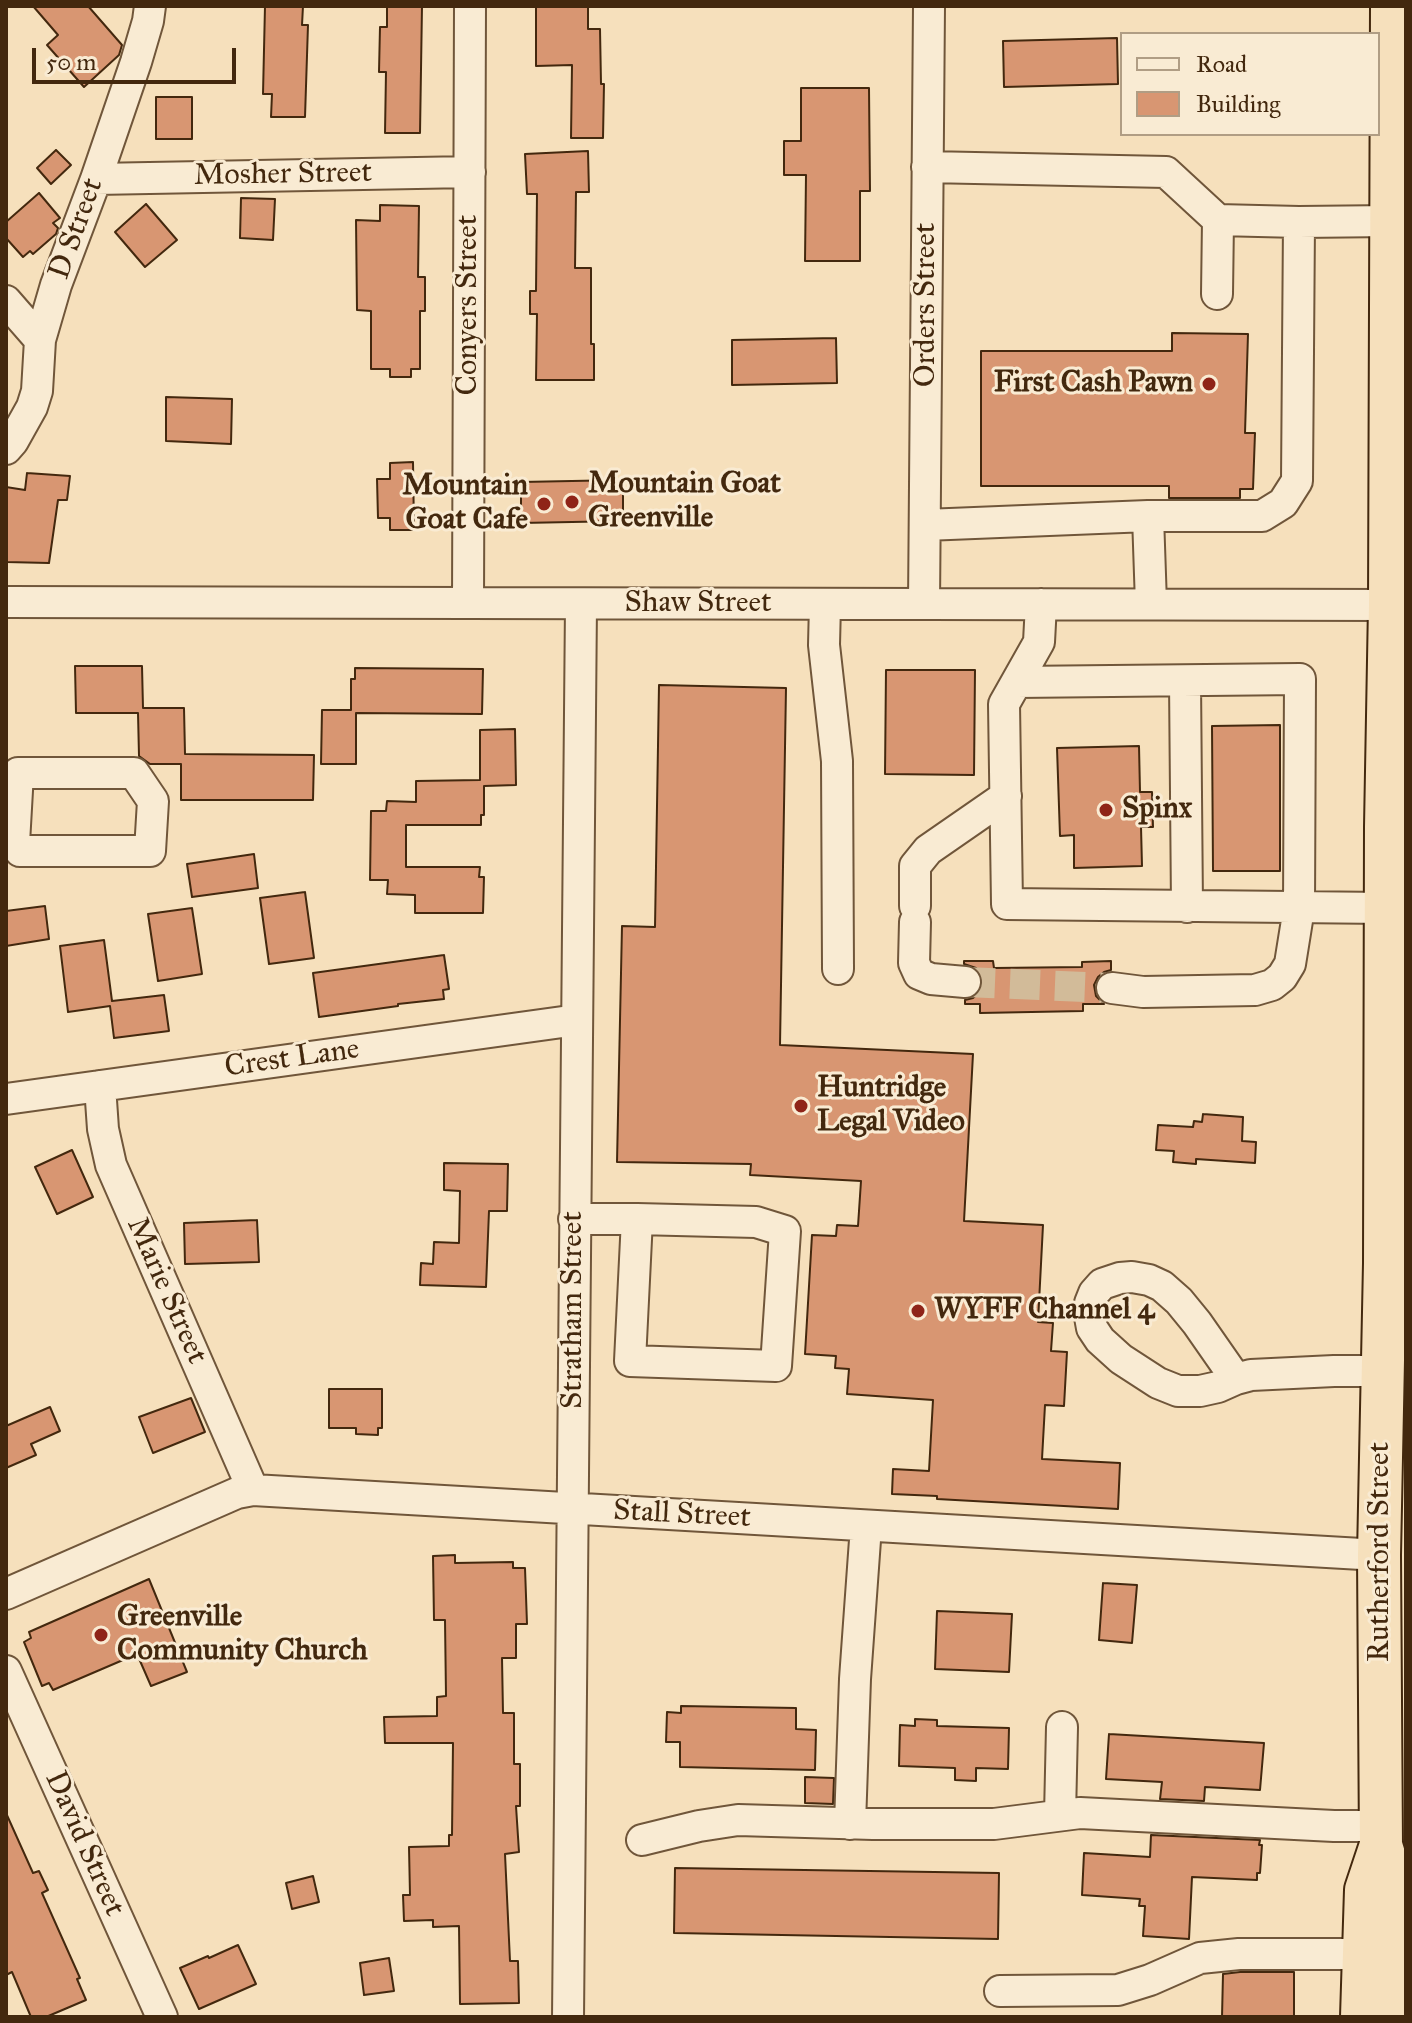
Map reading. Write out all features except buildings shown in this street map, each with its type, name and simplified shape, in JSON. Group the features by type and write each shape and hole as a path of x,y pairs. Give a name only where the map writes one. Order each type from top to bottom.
{"highway":[{"name":"Rutherford Street","path":"1392,6 1399,137 1396,211 1398,602 1393,848 1386,908 1395,1263 1382,1371 1379,1555 1389,1839 1395,1891 1393,2017"},
{"name":"Rutherford Street","path":"1362,2017 1366,1890 1389,1839"}],"street":[{"name":"D Street","path":"6,449 32,407 37,391 40,340 56,285 96,179 140,48 150,6"},
{"name":"Conyers Street","path":"468,603 470,6"},
{"name":"Orders Street","path":"924,604 929,6"},
{"path":"927,167 1166,172 1218,220 1299,222 1396,211"},
{"name":"Mosher Street","path":"96,179 470,172"},
{"path":"1217,294 1218,220"},
{"path":"925,525 1148,516 1262,516 1283,503 1297,481 1299,222"},
{"path":"6,301 40,340"},
{"path":"1148,516 1151,604"},
{"name":"Shaw Street","path":"6,602 1398,602"},
{"name":"Stratham Street","path":"568,2017 581,604"},
{"path":"825,604 824,645 837,761 838,969"},
{"path":"1041,604 1039,642 1004,704 1007,904 1386,908"},
{"path":"1017,682 1300,679 1299,908 1290,964 1272,985 1255,990 1143,992 1112,988"},
{"path":"1185,681 1187,907"},
{"path":"18,773 134,773 153,801 150,851 20,851 10,845 18,773"},
{"path":"965,982 931,979 919,974 914,963 915,866 928,850 1006,796"},
{"name":"Crest Lane","path":"6,1099 577,1020"},
{"name":"Marie Street","path":"100,1086 103,1129 111,1165 253,1490"},
{"path":"574,1219 637,1219 756,1222 785,1231 776,1366 630,1361 637,1219"},
{"path":"1236,1379 1197,1323 1162,1286 1149,1280 1120,1278 1102,1284 1094,1293 1090,1317 1092,1328 1100,1340 1121,1359 1158,1383 1178,1391 1200,1391 1251,1375 1382,1371"},
{"name":"Stall Street","path":"6,1594 237,1493 253,1490 1379,1555"},
{"path":"850,1824 855,1679 866,1526"},
{"name":"David Street","path":"6,1671 162,2017"},
{"path":"1060,1815 1062,1727"},
{"path":"642,1840 738,1820 994,1824 1080,1813 1334,1826 1389,1839"},
{"path":"1000,1991 1118,1990 1200,1958 1226,1955 1364,1954"}],"tunnel":[{"path":"965,982 1112,988"}],"place":[{"name":"First Cash Pawn","path":"1209,384"},
{"name":"Mountain Goat Greenville","path":"572,502"},
{"name":"Mountain Goat Cafe","path":"544,504"},
{"name":"Spinx","path":"1106,810"},
{"name":"Huntridge Legal Video","path":"801,1106"},
{"name":"WYFF Channel 4","path":"918,1311"},
{"name":"Greenville Community Church","path":"101,1635"}]}
